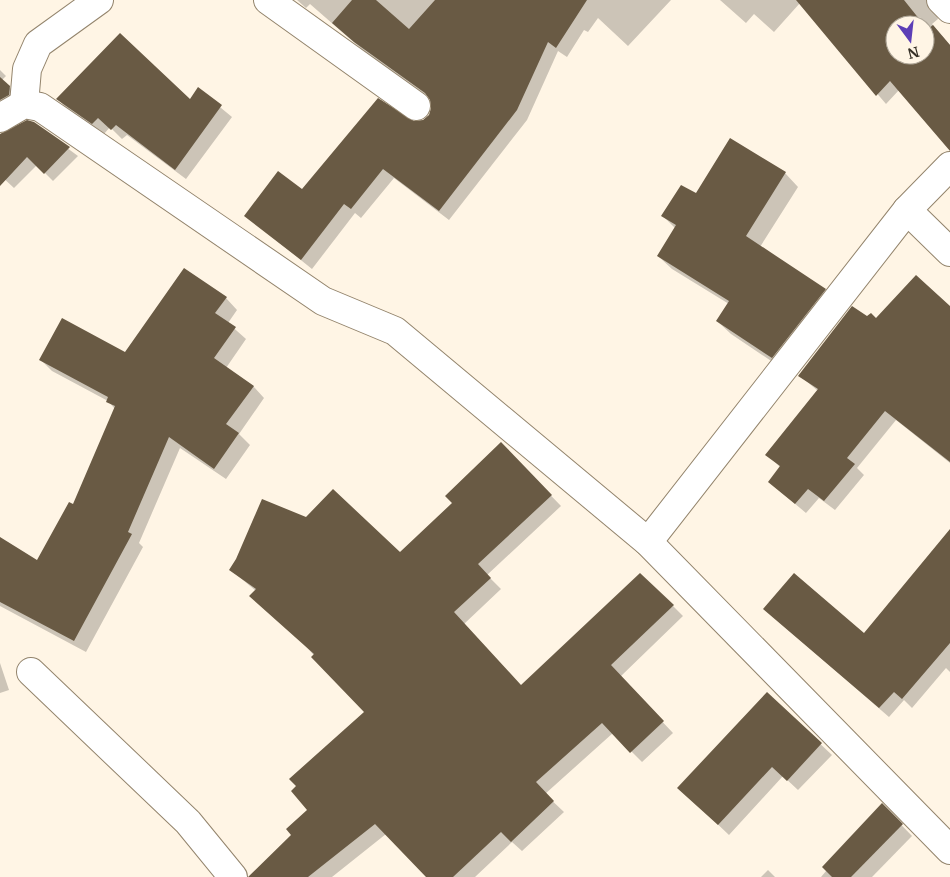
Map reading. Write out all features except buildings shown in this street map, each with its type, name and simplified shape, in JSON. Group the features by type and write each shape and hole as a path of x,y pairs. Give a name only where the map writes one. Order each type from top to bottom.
{"street":[{"path":"24,104 27,69 38,44 99,0"},
{"path":"268,0 416,106"},
{"path":"942,0 950,9"},
{"path":"0,118 24,104 40,107 323,302 395,331 648,542 950,850"},
{"path":"648,542 907,210 950,166"},
{"path":"907,210 950,252"},
{"path":"32,672 188,822 233,877"}]}
